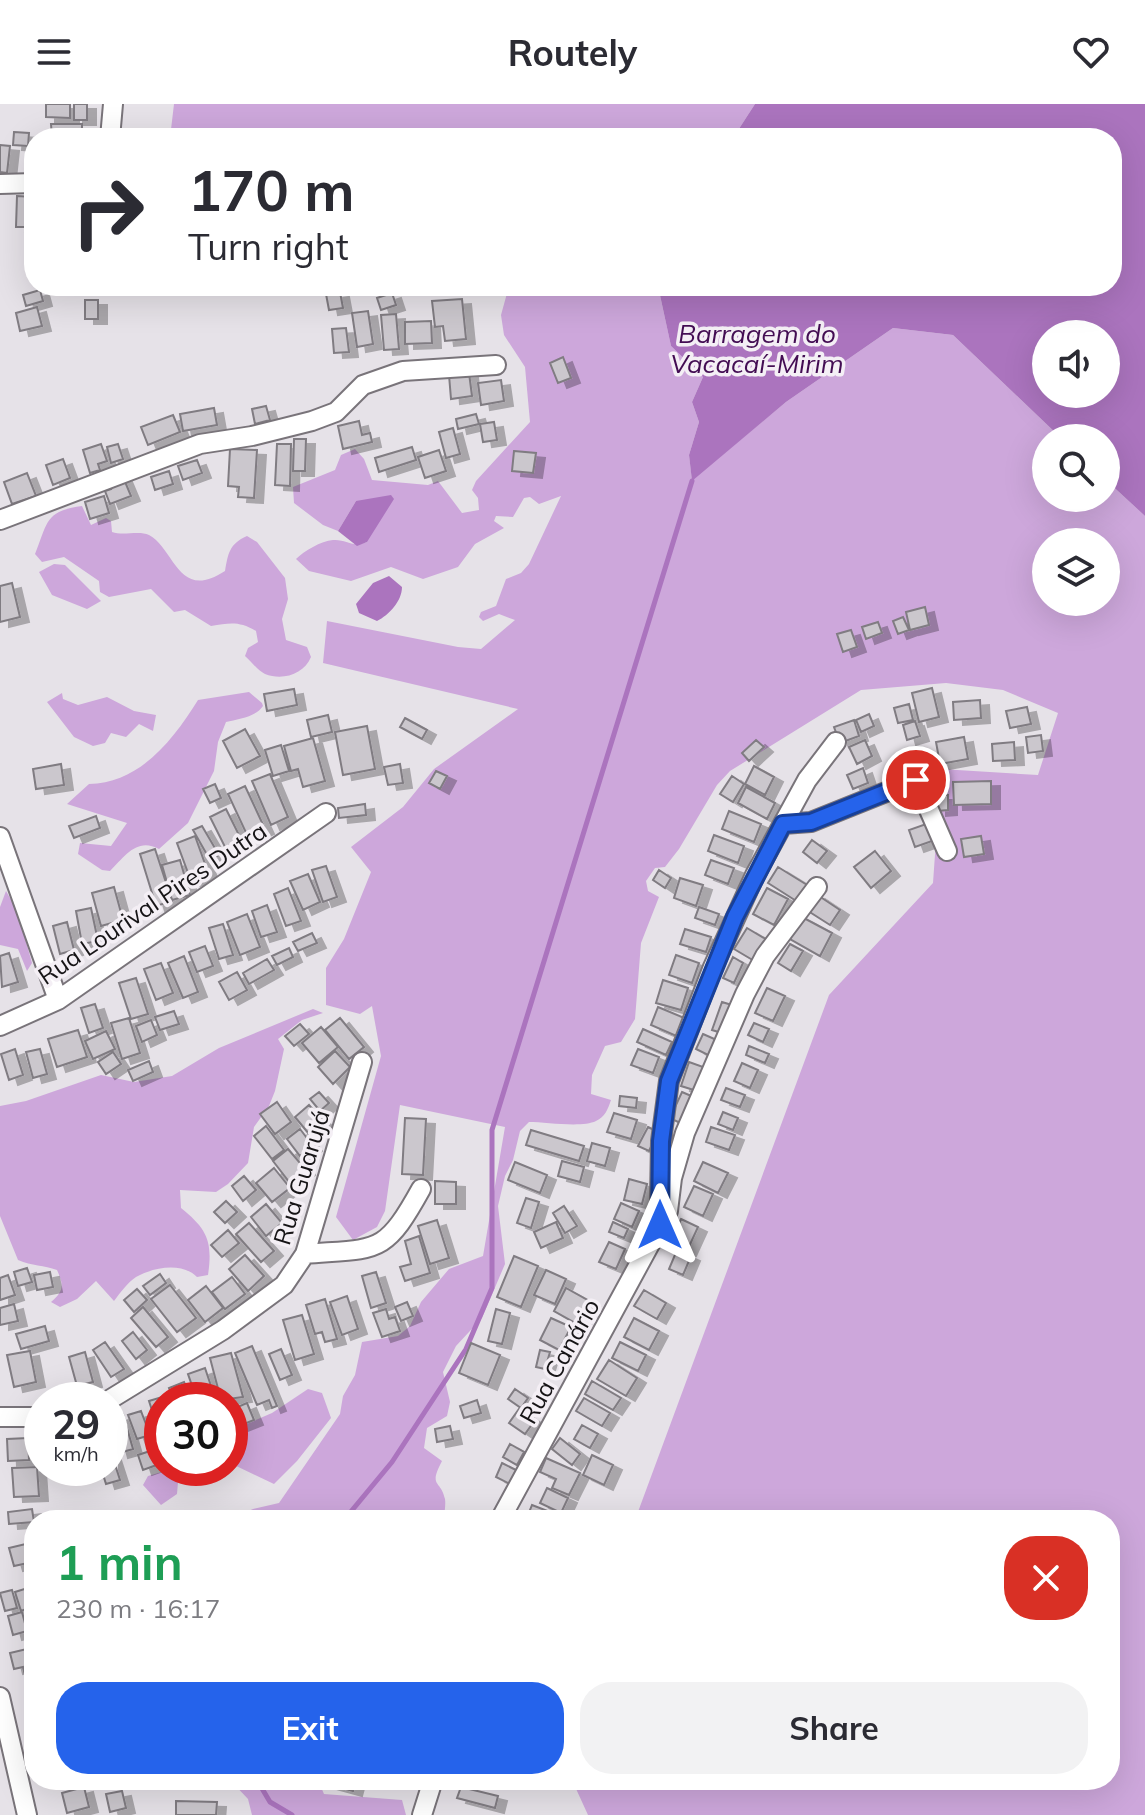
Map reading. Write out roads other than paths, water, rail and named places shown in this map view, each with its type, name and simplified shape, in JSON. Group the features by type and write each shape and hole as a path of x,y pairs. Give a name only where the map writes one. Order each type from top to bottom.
{"street":[{"path":"111,128 113,104"},
{"path":"0,184 24,183"},
{"path":"0,520 200,444 252,436 312,421 336,412 363,385 403,371 496,365"},
{"name":"Rua Canário","path":"660,1225 661,1141 669,1081 729,930 807,780 836,742"},
{"path":"783,824 811,822 916,780 947,851"},
{"name":"Rua Lourival Pires Dutra","path":"0,1026 58,1000 326,813"},
{"path":"0,837 58,1000"},
{"name":"Rua Canário","path":"505,1510 668,1211 672,1178 685,1133 745,994 765,956 817,887"},
{"name":"Rua Guarujá","path":"128,1388 223,1330 284,1285 305,1254 362,1062"},
{"path":"305,1254 363,1249 384,1243 401,1226 421,1189"},
{"path":"0,1417 24,1417"},
{"path":"0,1697 27,1815"},
{"path":"422,1815 430,1790"}],"water":[{"name":"Barragem do Vacacaí-Mirim","path":"755,104 1145,104 1145,516 1120,493 1120,424 1046,424 953,335 893,328 786,402 692,481 689,455 699,422 692,402 703,377 671,346 660,296 1122,296 1122,128 739,128"},
{"path":"391,495 394,499 367,542 357,546 338,531 356,501"},
{"path":"389,576 402,587 394,607 377,621 359,613 356,604 373,583"}],"waterway":[{"path":"352,1510 392,1462 466,1349 492,1288 492,1130 692,481"},
{"path":"263,1790 270,1802 292,1815"}]}
